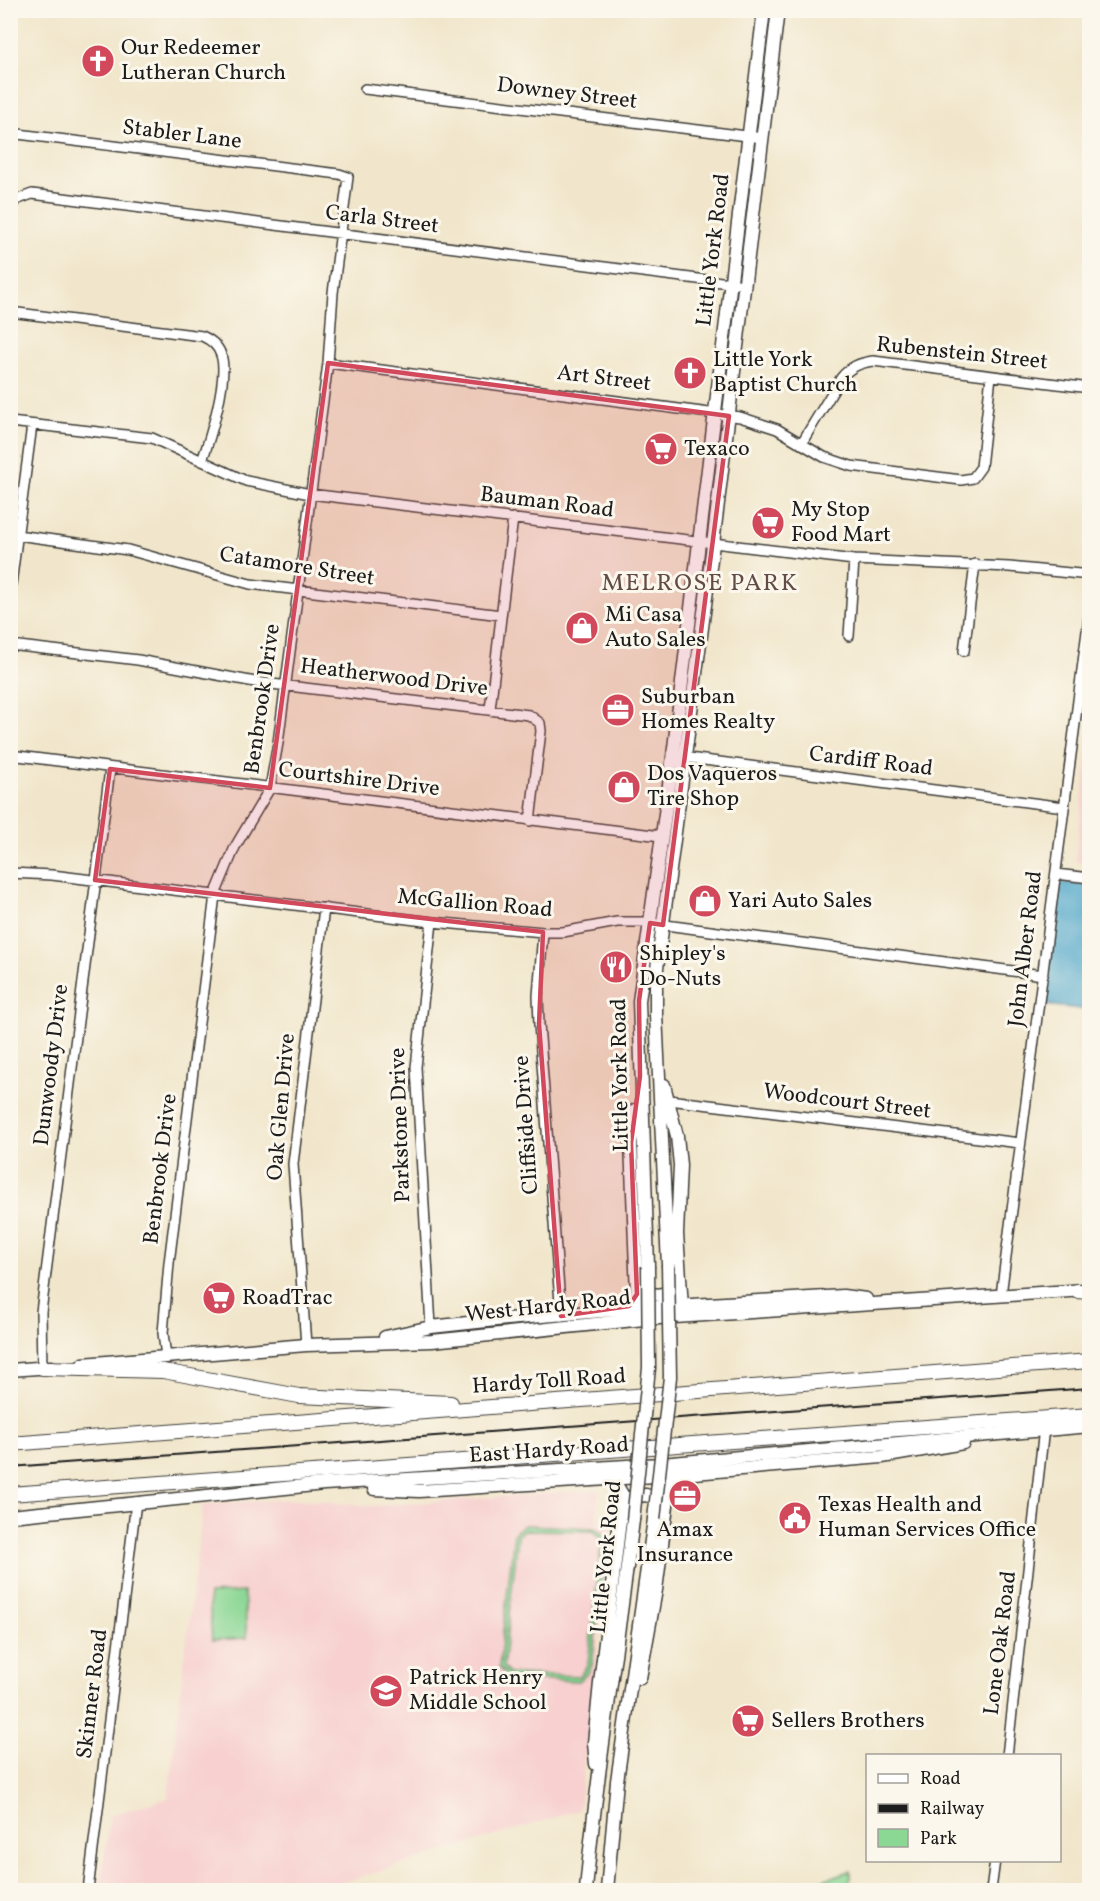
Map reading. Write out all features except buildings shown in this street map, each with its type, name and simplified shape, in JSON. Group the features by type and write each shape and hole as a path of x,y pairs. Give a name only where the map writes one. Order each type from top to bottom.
{"highway":[{"name":"Hardy Toll Road","path":"10,1444 1089,1361"},
{"path":"42,1368 163,1371 274,1392 322,1398 537,1405"},
{"path":"10,1494 1089,1415"}],"main road":[{"name":"Little York Road","path":"586,1890 650,1368 639,1001 648,923 673,756 764,10"},
{"name":"Little York Road","path":"607,1890 614,1804 654,1519 670,1377 670,1317 656,976 686,758 778,10"},
{"path":"660,1071 677,1136 680,1165 677,1234 682,1307"},
{"path":"626,1309 635,1301 637,1283 631,1143 640,1076"},
{"path":"637,1283 643,1293 660,1295 673,1289 680,1272"},
{"name":"West Hardy Road","path":"10,1370 306,1345 432,1341 650,1318 1085,1291"},
{"path":"357,1343 431,1328 626,1309 843,1296 899,1303"},
{"name":"East Hardy Road","path":"10,1516 324,1484 638,1466 1044,1428 1089,1426"},
{"path":"324,1484 419,1491 671,1475 921,1452 1044,1428"},
{"path":"617,1781 645,1653 671,1475"},
{"path":"598,1780 594,1743 623,1496 613,1479"},
{"path":"621,1509 631,1497 646,1495 663,1499 667,1508"},
{"path":"595,1802 614,1804"}],"street":[{"name":"Downey Street","path":"365,89 763,138"},
{"name":"Stabler Lane","path":"10,133 348,177"},
{"name":"Benbrook Drive","path":"166,1357 163,1333 169,1263 215,895 222,873 235,847 270,788 328,363 348,177"},
{"name":"Carla Street","path":"13,204 32,194 745,285"},
{"path":"10,312 202,336 211,340 222,358 222,369 216,414 202,461"},
{"name":"Rubenstein Street","path":"801,444 841,378 856,365 873,361 1089,388"},
{"name":"Art Street","path":"328,363 715,413 761,422 824,457 851,466 961,480 973,478 981,467 991,376"},
{"name":"Bauman Road","path":"10,422 152,438 246,481 310,494 854,560 975,564 1089,575"},
{"path":"10,592 32,425"},
{"path":"490,709 513,518"},
{"name":"Catamore Street","path":"17,535 128,550 231,580 501,615"},
{"path":"849,636 854,560"},
{"path":"964,651 975,564"},
{"name":"John Alber Road","path":"1001,1295 1089,608"},
{"name":"Heatherwood Drive","path":"10,645 138,660 224,677 490,709 536,718 540,723 540,739 530,821"},
{"name":"Courtshire Drive","path":"14,756 661,836"},
{"name":"Cardiff Road","path":"673,756 1064,807"},
{"name":"Dunwoody Drive","path":"42,1368 41,1312 94,880 110,769"},
{"name":"McGallion Road","path":"10,873 94,880 432,922 543,932 563,932 617,922 648,923 1043,975"},
{"path":"1056,874 1089,878"},
{"name":"Oak Glen Drive","path":"306,1345 293,1164 324,908"},
{"name":"Parkstone Drive","path":"431,1328 416,1067 432,922"},
{"name":"Cliffside Drive","path":"543,932 538,996 539,1024 561,1316"},
{"name":"Woodcourt Street","path":"669,1100 1020,1143"},
{"name":"Lone Oak Road","path":"1007,1754 1044,1428"},
{"name":"Skinner Road","path":"88,1890 136,1502"},
{"path":"991,1890 995,1862"}],"highlighted area":[{"path":"328,363 729,416 663,925 650,923 639,1001 640,1076 631,1143 637,1294 629,1306 561,1316 539,1024 543,932 95,880 110,769 270,788"}],"shaded area":[{"path":"1089,746 1090,863 1075,861"},
{"name":"Patrick Henry Middle School","path":"598,1490 597,1524 611,1526 579,1810 317,1890 100,1890 110,1815 168,1798 203,1504 298,1499 372,1506"}],"green space":[{"path":"525,1525 593,1528 602,1532 606,1538 592,1665 588,1673 578,1681 508,1678 499,1668 514,1535","holes":["523,1530 593,1531 602,1539 588,1664 580,1676 509,1674 503,1667 518,1536"]},
{"path":"244,1592 247,1638 212,1640 209,1594"},
{"path":"850,1871 850,1890 791,1890"}],"water":[{"path":"1060,882 1089,885 1089,1010 1045,1005"}],"railway":[{"path":"10,1467 1090,1388"}],"place":[{"name":"Our Redeemer Lutheran Church","path":"98,61"},
{"name":"Little York Baptist Church","path":"690,373"},
{"name":"Texaco","path":"661,449"},
{"name":"My Stop Food Mart","path":"768,523"},
{"name":"Mi Casa Auto Sales","path":"582,628"},
{"name":"Suburban Homes Realty","path":"618,710"},
{"name":"Dos Vaqueros Tire Shop","path":"624,787"},
{"name":"Yari Auto Sales","path":"705,901"},
{"name":"Shipley's Do-Nuts","path":"616,967"},
{"name":"RoadTrac","path":"219,1298"},
{"name":"Amax Insurance","path":"685,1496"},
{"name":"Texas Health and Human Services Office","path":"795,1518"},
{"name":"Patrick Henry Middle School","path":"386,1691"},
{"name":"Sellers Brothers","path":"748,1721"}],"district":[{"name":"MELROSE PARK","path":"700,584"}]}
